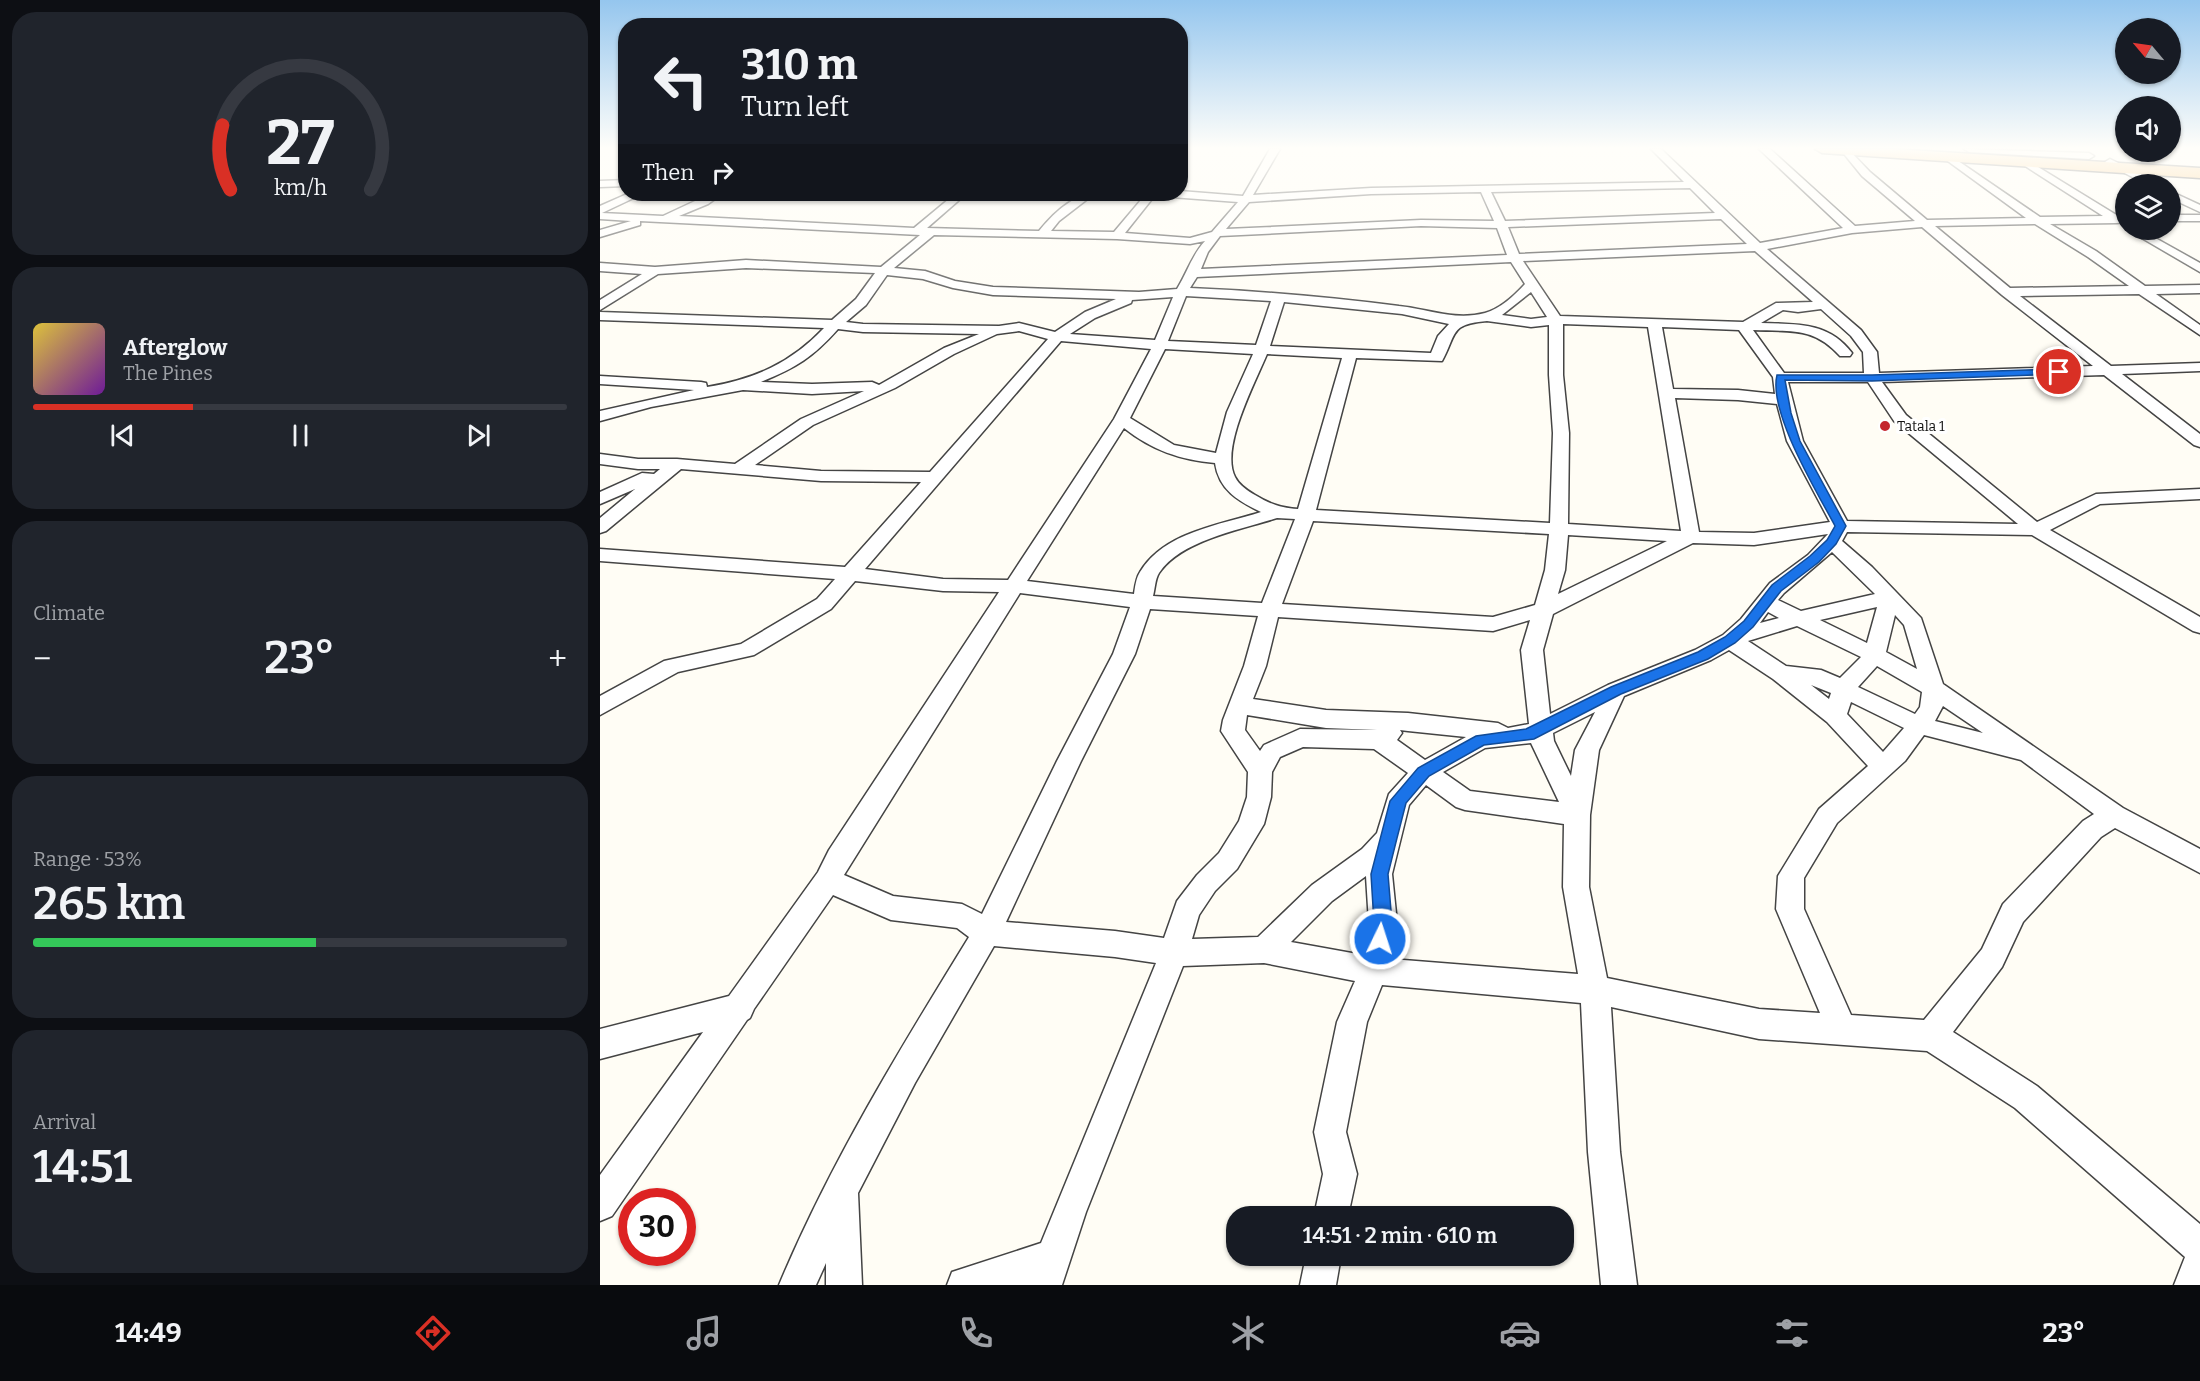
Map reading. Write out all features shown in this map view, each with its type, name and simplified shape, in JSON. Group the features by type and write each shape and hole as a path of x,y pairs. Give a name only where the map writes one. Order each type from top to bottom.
{"street":[{"path":"614,217 618,209"},
{"path":"662,220 688,209"},
{"path":"917,231 943,209"},
{"path":"1042,234 1055,219 1069,209"},
{"path":"1118,236 1139,209"},
{"path":"600,1204 828,880 838,858 1122,419 1160,345 1181,292 1193,273 1202,251 1238,209"},
{"path":"1493,209 1515,260 1556,320 1556,375 1561,433 1559,528 1555,570 1545,609 1533,641 1534,731 1542,741 1577,815"},
{"path":"1715,209 1856,333 1870,352 1872,378 1900,418 2036,530 2200,626"},
{"path":"1829,209 1852,230"},
{"path":"1907,209 2007,292 2200,442"},
{"path":"2022,209 2092,254 2200,331"},
{"path":"600,216 931,232 1118,236 1190,241 1220,233 1421,223 1501,223 1722,216"},
{"path":"2181,218 2200,218"},
{"path":"600,230 648,219"},
{"path":"600,234 648,219"},
{"path":"1193,273 1515,260 1757,247 1852,230 1924,223 2115,221"},
{"path":"600,416 650,403 739,386 790,365 812,349 835,324 861,302 884,270 931,232"},
{"path":"2151,240 2200,268"},
{"path":"1190,241 1202,251"},
{"path":"600,267 655,271 746,264 884,270 925,275 961,286 993,291 1139,297 1181,292 1279,297 1402,310 1452,322 1487,317 1501,312 1532,284"},
{"path":"600,306 655,271"},
{"path":"2007,292 2200,289"},
{"path":"1091,314 1110,296"},
{"path":"600,707 650,676 672,666 747,651 824,604 853,574 1057,338 1071,325 1091,314 1139,297"},
{"path":"1276,513 1244,496 1225,477 1221,459 1239,401 1263,348 1279,297"},
{"path":"1744,327 1781,306 1798,308 1823,305"},
{"path":"600,316 835,324 863,328 999,330 1019,327 1057,338 1437,358 1442,337 1452,322"},
{"path":"1487,317 1531,323 1556,320 1804,328 1831,338 1856,333"},
{"path":"1654,322 1691,536"},
{"path":"1744,327 1780,377 1795,441 1836,534 1865,571 1914,623 1933,688 1931,709 1897,754 1828,816 1791,876 1790,909 1842,1030"},
{"path":"740,468 807,422 890,385 949,351 999,330"},
{"path":"1831,338 1836,358"},
{"path":"1803,377 1836,358 1870,352"},
{"path":"1260,771 1233,731 1239,705 1255,666 1270,608 1306,514 1350,355"},
{"path":"1780,377 1872,378 2200,367"},
{"path":"600,380 812,389 890,385"},
{"path":"1666,393 1738,395 1784,400"},
{"path":"1122,419 1167,450 1187,456 1221,459"},
{"path":"2177,425 2200,424"},
{"path":"600,459 638,464 740,468 821,476 936,477"},
{"path":"600,499 676,464"},
{"path":"600,527 676,464"},
{"path":"797,1285 842,1189 904,1072 987,933 1069,761 1124,654 1142,602 1148,574 1165,554 1185,542 1276,513 1754,539 1836,534 2036,530 2096,499 2200,494"},
{"path":"1333,1206 1340,1174 1330,1132 1352,1022 1374,971 1383,923 1379,874 1398,801 1424,772 1481,740 1534,731 1616,691 1703,655 1730,640 1743,630 1777,588 1815,559 1836,534"},
{"path":"1493,624 1545,609 1612,573 1691,536"},
{"path":"600,555 853,574 943,585 1013,586 1142,602 1270,608 1493,624 1533,641"},
{"path":"1730,640 1798,619 1889,597"},
{"path":"1835,716 1844,688 1875,655 1889,597"},
{"path":"1766,603 1875,655 1933,688 2114,815 2200,862"},
{"path":"1730,640 1781,673 1835,716 1883,767"},
{"path":"1781,673 1821,678 1918,725 2033,756"},
{"path":"1616,691 1587,750 1577,815 1576,887 1595,990 1604,1152 1619,1285"},
{"path":"1239,705 1326,719 1534,731"},
{"path":"965,1285 1048,1271 1174,953 1187,910 1206,884 1228,861 1251,824 1259,796 1260,771 1272,751 1300,738 1326,719"},
{"path":"1326,719 1424,772 1465,800 1577,815"},
{"path":"1300,738 1368,740 1408,722"},
{"path":"1931,1036 1992,958 2013,913 2092,829 2114,815"},
{"path":"1264,950 1322,893 1371,857 1388,838"},
{"path":"2172,847 2200,850"},
{"path":"828,880 891,908 962,916 987,933 1115,944 1174,953 1264,950 1374,971 1595,990 1759,1024 1931,1036 2026,1097 2200,1247"},
{"path":"600,1044 740,1008"},
{"path":"842,1189 844,1285"},
{"path":"2192,1285 2200,1265"},
{"path":"1318,1285 1322,1266"}],"place":[{"name":"Tatala 1","path":"1885,426"}],"route":[{"path":"1380,939 1383,923 1379,874 1388,838 1398,801 1424,772 1481,740 1528,735 1616,691 1703,655 1730,640 1749,624 1777,588 1815,559 1832,542 1840,526 1795,441 1786,413 1780,377 1872,378 2059,372"}]}
